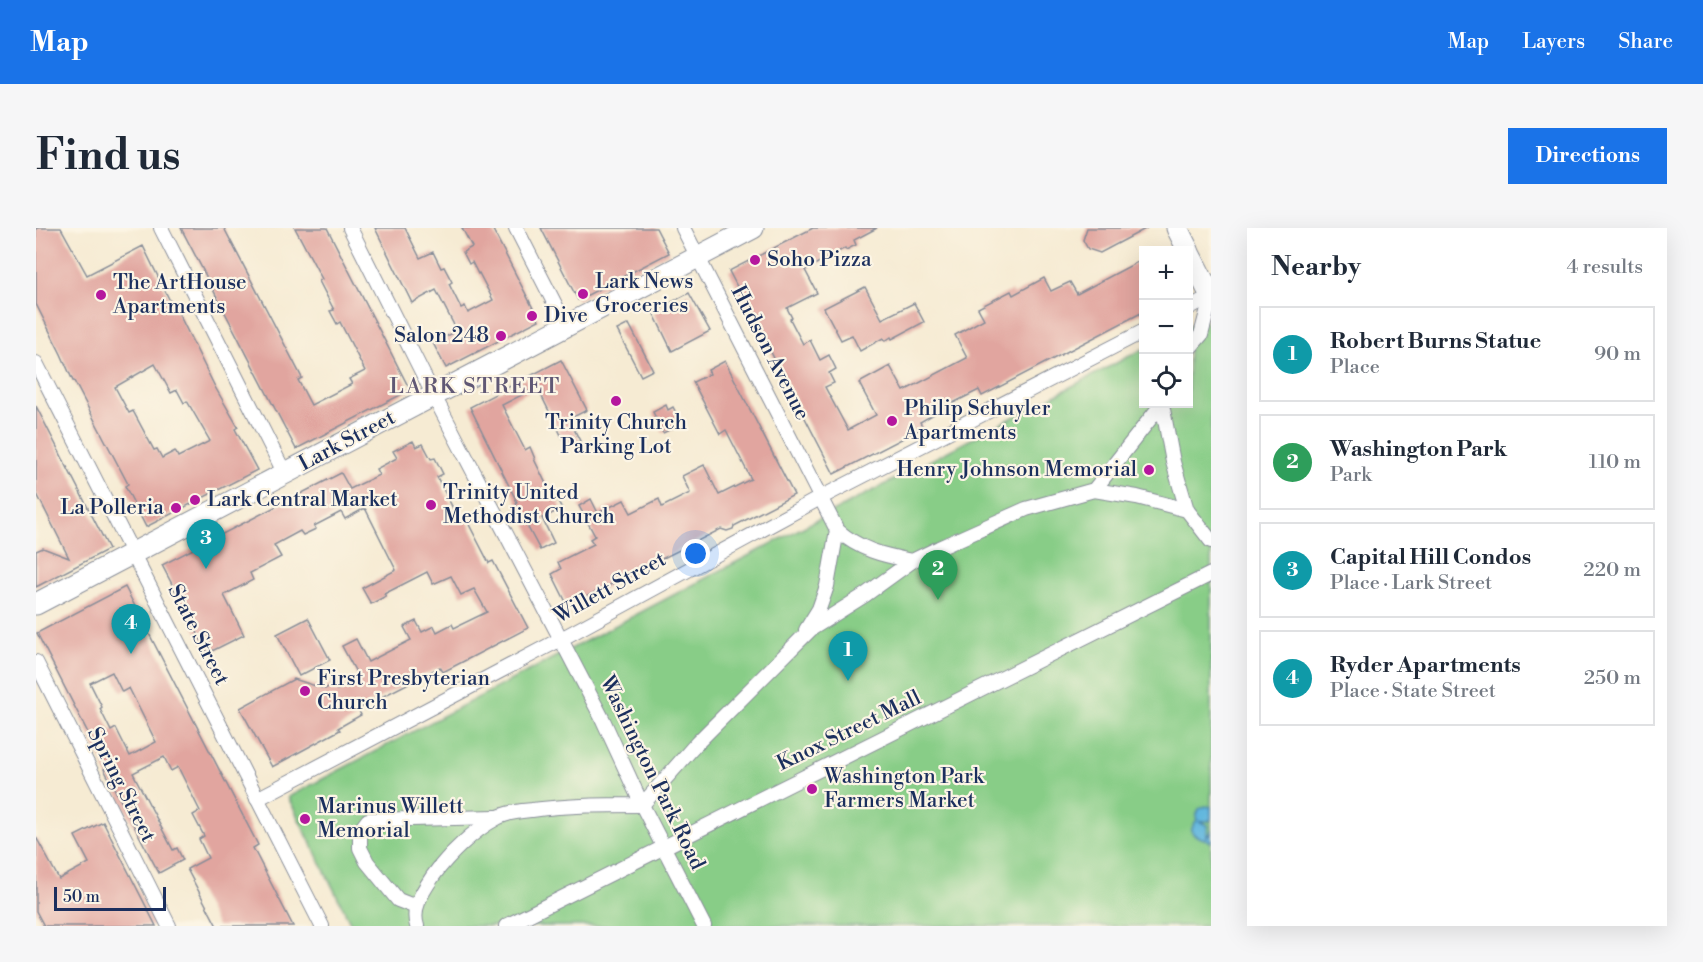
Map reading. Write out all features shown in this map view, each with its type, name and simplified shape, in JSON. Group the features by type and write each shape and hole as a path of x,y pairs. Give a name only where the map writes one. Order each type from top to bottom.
{"main road":[{"name":"Lark Street","path":"36,604 753,228"},
{"path":"1177,228 1186,246"},
{"path":"1193,261 1211,296"}],"street":[{"path":"160,228 285,474"},
{"name":"Washington Park Road","path":"350,228 434,396 603,720 642,805 704,926"},
{"path":"516,228 566,326"},
{"name":"Hudson Avenue","path":"682,228 820,498"},
{"path":"1193,305 1211,296"},
{"path":"1193,344 1201,335 1211,296"},
{"name":"Willett Street","path":"257,799 561,639 820,498 1139,333"},
{"name":"State Street","path":"36,363 322,926"},
{"path":"1094,490 1158,408"},
{"path":"1162,408 1186,510 1211,541"},
{"path":"416,907 398,900 367,862 360,848 362,828 369,820 499,817 551,807 642,805 698,743 811,629 912,561 1026,509 1094,490 1137,497 1186,510"},
{"path":"820,498 837,530 849,541 871,552 912,561"},
{"path":"798,642 819,609 827,586 837,530"},
{"name":"Knox Street Mall","path":"506,926 1211,574"},
{"name":"Spring Street","path":"36,662 169,926"},
{"path":"417,926 416,907 425,888 451,855 479,829 499,817"}],"green space":[{"path":"1203,318 1211,335 1211,926 352,926 288,797 1139,351 1139,408 1193,408 1193,324"}],"water":[{"path":"1206,806 1211,807 1211,819 1199,821 1207,825 1207,837 1211,831 1211,842 1195,835 1192,830 1199,809"}],"building":[{"path":"36,228 61,228 87,275 143,246 238,427 235,429 257,470 146,527 125,486 128,484 73,381 36,304","holes":["155,364 171,393 177,390 184,403 187,401 210,441 178,457 175,451 162,458 157,449 154,450 133,411 129,413 115,387"]},
{"path":"181,228 224,228 302,378 298,380 311,405 352,384 349,379 365,371 340,322 337,324 330,311 334,310 319,281 322,279 295,228 327,228 410,390 296,449"},
{"path":"375,228 405,228 420,258 433,252 441,268 444,267 452,282 449,284 461,308 465,306 468,313 493,300 479,273 472,262 469,264 463,252 472,247 462,228 492,228 539,320 446,368 433,343 457,331 436,290 412,303"},
{"path":"541,228 656,228 669,253 578,300"},
{"path":"813,228 877,228 854,240 856,245 846,250 845,248 805,270 817,293 787,308 803,344 810,340 820,360 829,355 836,369 829,373 834,383 825,387 848,430 876,415 859,383 890,366 904,391 967,358 955,335 984,319 978,308 1011,291 1013,295 1044,278 1051,291 1070,282 1077,294 1139,261 1139,314 982,396 979,390 953,403 920,422 923,428 834,474 729,271"},
{"path":"1087,228 1147,228 1100,253 1088,249 1083,240"},
{"path":"865,287 882,319 914,303 924,322 892,339 891,337 885,341 883,338 860,351 852,335 841,340 824,308"},
{"path":"689,293 710,331 672,351 653,312"},
{"path":"629,324 653,370 641,376 617,330"},
{"path":"561,360 587,410 569,419 580,441 567,447 537,387 502,405 525,450 530,447 551,494 554,493 562,509 542,518 554,543 540,550 470,407"},
{"path":"725,361 794,495 734,526 733,529 727,531 721,529 568,606 552,574 561,569 558,562 594,544 590,539 595,536 579,506 591,499 598,513 624,500 631,513 659,499 662,507 690,493 682,476 704,465 719,495 751,479 726,430 720,434 693,382 710,374 708,370"},
{"path":"666,405 668,410 673,407 682,424 663,433 653,412"},
{"path":"36,406 109,549 36,587 36,551 43,548 69,558 36,492"},
{"path":"413,441 416,447 423,444 431,459 435,458 443,474 437,477 458,518 464,515 489,563 493,561 528,628 443,672 440,667 358,709 361,715 338,728 340,730 272,767 240,708 294,679 325,689 334,684 337,690 359,678 342,646 356,639 368,662 411,640 404,627 416,621 422,632 434,626 437,632 452,624 454,628 487,612 474,589 461,595 451,576 433,584 427,572 384,594 386,596 371,604 362,588 396,570 365,508 345,519 341,512 314,526 316,529 303,535 300,531 274,545 281,557 250,573 253,580 224,595 244,635 208,653 162,565 341,473 350,489 379,475 376,469 397,458 393,451"},
{"path":"125,587 258,845 253,848 293,926 217,926 187,869 208,858 199,839 204,836 193,815 200,811 178,767 171,771 164,757 133,773 173,850 177,848 183,860 159,873 104,769 106,768 37,633","holes":["112,672 122,692 129,688 156,742 130,756 116,728 111,731 90,683"]},
{"path":"308,618 330,660 299,676 277,634"},
{"path":"103,822 156,926 44,926 36,911 36,837 59,879 89,863 75,836"}],"place":[{"name":"Soho Pizza","path":"755,260"},
{"name":"Lark News Groceries","path":"583,294"},
{"name":"The ArtHouse Apartments","path":"101,295"},
{"name":"Dive","path":"532,316"},
{"name":"Salon 248","path":"501,336"},
{"name":"Trinity Church Parking Lot","path":"616,401"},
{"name":"Philip Schuyler Apartments","path":"892,421"},
{"name":"Henry Johnson Memorial","path":"1149,470"},
{"name":"Lark Central Market","path":"195,500"},
{"name":"Trinity United Methodist Church","path":"431,505"},
{"name":"La Polleria","path":"176,508"},
{"name":"Capital Hill Condos","path":"206,569"},
{"name":"Washington Park","path":"938,600"},
{"name":"Ryder Apartments","path":"131,654"},
{"name":"Robert Burns Statue","path":"848,681"},
{"name":"First Presbyterian Church","path":"305,691"},
{"name":"Washington Park Farmers Market","path":"812,789"},
{"name":"Marinus Willett Memorial","path":"305,819"}],"district":[{"name":"LARK STREET","path":"475,386"}]}
